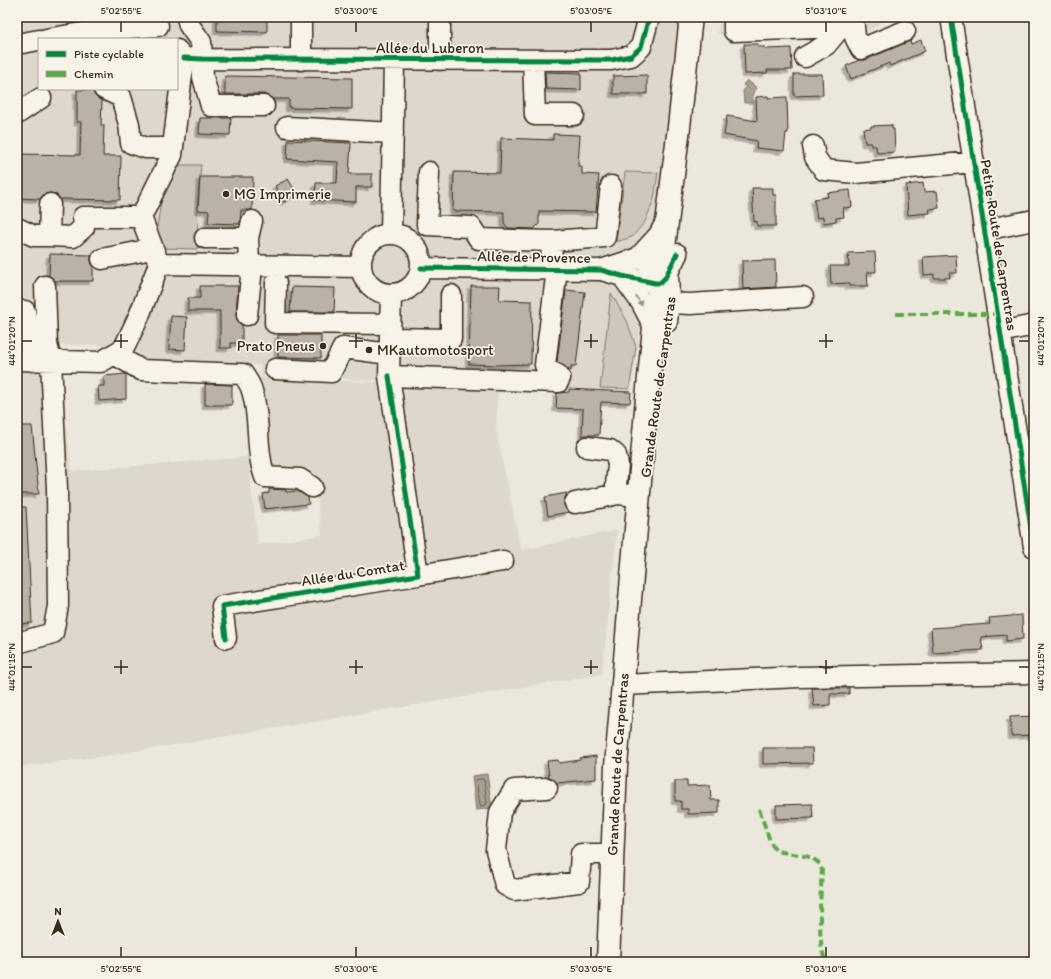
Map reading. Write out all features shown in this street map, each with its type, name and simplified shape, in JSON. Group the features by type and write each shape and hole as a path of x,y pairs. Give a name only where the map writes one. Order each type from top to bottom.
{"main road":[{"name":"Grande Route de Carpentras","path":"608,962 616,766 622,685 633,566 664,317 667,269 667,220 691,17"},
{"name":"Grande Route de Carpentras","path":"633,566 629,493 664,317 667,269 702,17"}],"street":[{"path":"28,359 101,362 124,348 139,316 159,264 141,217 172,155 188,55 201,42 189,25 187,17"},
{"path":"301,17 302,60"},
{"path":"440,17 440,60"},
{"name":"Allée du Luberon","path":"188,55 302,60 611,60 631,56 641,47 649,17"},
{"path":"734,17 734,31 848,19"},
{"name":"Petite Route de Carpentras","path":"951,17 1034,547"},
{"path":"848,19 861,49 905,31"},
{"path":"805,57 826,45 848,19"},
{"path":"50,38 99,24 161,27"},
{"path":"17,44 38,40"},
{"path":"188,55 203,77 211,106 264,106"},
{"name":"Allée du Luberon","path":"392,234 394,60"},
{"path":"533,60 535,115 574,115"},
{"path":"106,90 121,97 131,143 146,148 173,148"},
{"path":"17,114 40,98"},
{"path":"287,127 393,133"},
{"path":"813,146 815,157 824,170 856,173 974,162"},
{"path":"428,172 427,225 471,227 479,239 552,241 605,237 611,186"},
{"path":"49,236 50,204"},
{"path":"17,228 34,236 73,237 84,227 83,217 141,217"},
{"name":"Allée de Provence","path":"602,270 638,258 659,235 667,220"},
{"path":"984,230 1034,220"},
{"path":"205,238 250,229 249,265 251,277 247,315"},
{"path":"392,234 401,236 410,241 416,248 420,258 421,268 414,283 399,293 391,294 374,289 363,275 361,267 362,257 366,248 373,240 392,234"},
{"path":"391,294 390,376 558,382 560,378 558,375 548,370 545,365 554,269 552,241"},
{"path":"102,259 142,251 151,244"},
{"path":"638,258 667,269"},
{"path":"159,264 361,267"},
{"name":"Allée de Provence","path":"421,268 602,270 655,284 667,269"},
{"path":"622,276 641,302 664,317 690,304 803,297"},
{"path":"276,283 275,323 390,339 451,339 451,294"},
{"path":"28,359 47,344 45,286"},
{"path":"17,311 25,311 28,359 57,489 58,606 53,633 17,643"},
{"path":"1000,332 1034,325"},
{"path":"275,369 331,372 343,348 390,339"},
{"path":"114,354 140,370 243,374 252,390 258,424 261,466 265,477 300,479 312,487"},
{"name":"Allée du Comtat","path":"390,376 418,575"},
{"path":"587,447 610,450 616,455 618,465 616,485 629,493"},
{"path":"575,503 629,493"},
{"name":"Allée du Comtat","path":"226,638 222,606 503,561"},
{"path":"622,685 799,677 1034,673"},
{"path":"547,788 514,790 500,812 496,850 505,885 514,890 579,882 581,854 612,854"}],"shaded area":[{"path":"17,17 678,17 665,167 631,390 261,376 260,365 148,361 133,349 97,345 17,345"},
{"path":"720,17 888,17 863,36 718,34"},
{"path":"177,165 201,165 197,211 197,249 163,248 156,233 165,185"},
{"path":"625,172 658,173 654,199 645,222 632,237 616,242"},
{"path":"611,293 627,321 636,347 629,389 600,388"},
{"path":"17,368 59,370 72,471 248,457 258,545 322,535 314,472 256,478 244,377 498,387 496,430 521,550 617,530 602,674 113,755 17,767"}],"water":[{"path":"747,80 757,88 753,94 753,103 744,103 743,91 746,87 743,85"},
{"path":"487,774 492,808 476,810 472,776"}],"building":[{"path":"217,17 267,17 267,32 217,31"},
{"path":"921,40 925,51 890,66 889,63 851,79 846,66 859,60 865,60 910,41 911,44"},
{"path":"744,44 758,44 758,47 765,47 766,49 791,48 792,70 767,70 767,73 745,74"},
{"path":"545,72 581,73 581,90 546,89"},
{"path":"794,74 822,74 823,95 794,96"},
{"path":"647,75 647,94 613,94 613,76"},
{"path":"225,76 352,78 352,109 289,108 289,99 272,99 264,94 225,94"},
{"path":"77,90 93,90 95,96 102,101 101,125 104,125 103,156 121,156 120,200 60,199 56,194 50,193 44,194 40,199 17,198 17,154 80,155 81,122 77,122"},
{"path":"768,96 768,98 787,97 788,133 786,133 784,151 756,148 757,141 724,135 727,116 757,121 756,97"},
{"path":"200,118 231,118 230,135 199,134"},
{"path":"892,125 892,129 894,129 895,152 877,153 876,146 871,146 871,143 865,143 863,129 871,128 871,126"},
{"path":"553,134 580,135 578,166 582,166 582,174 599,175 596,212 539,211 539,224 534,229 508,228 504,223 504,212 453,211 454,172 500,173 501,138 553,140"},
{"path":"288,140 351,143 349,174 372,174 372,187 356,187 356,202 315,200 316,183 337,183 338,162 287,159"},
{"name":"MG Imprimerie","path":"200,177 253,177 252,210 241,210 240,224 208,223 209,211 198,210"},
{"path":"288,179 297,194 284,202 275,186"},
{"path":"923,183 924,192 937,191 939,208 929,209 930,213 908,215 906,185"},
{"path":"752,188 773,188 773,195 776,195 776,226 757,226 757,221 754,222"},
{"path":"850,190 852,207 843,208 844,217 836,218 836,221 824,223 823,217 817,218 814,199 828,197 827,193"},
{"path":"875,252 876,272 867,272 868,286 849,286 849,283 831,284 830,266 849,266 848,253"},
{"path":"50,254 91,255 93,281 55,281 49,276"},
{"path":"956,255 957,273 949,273 950,278 934,278 934,274 924,275 923,257"},
{"path":"775,260 776,287 743,289 742,261"},
{"path":"200,286 238,286 236,314 237,320 242,325 242,343 231,343 231,348 220,348 220,311 188,311 188,298 200,298"},
{"path":"471,286 500,286 499,300 532,301 531,364 469,364"},
{"path":"292,287 335,288 334,312 290,312"},
{"path":"566,290 585,292 576,366 571,366 571,371 557,362"},
{"path":"171,316 187,317 185,350 169,349"},
{"path":"278,335 321,335 321,358 278,357"},
{"path":"126,374 126,399 99,401 98,386 104,386 104,376"},
{"path":"205,384 232,385 232,405 205,405"},
{"path":"569,389 631,392 630,403 601,402 599,435 582,435 583,409 556,408 557,393 569,392"},
{"path":"17,426 32,426 39,494 17,494"},
{"path":"269,489 286,490 286,492 297,491 308,497 309,504 265,509 263,494 269,493"},
{"path":"567,493 564,500 564,505 569,512 548,516 545,497"},
{"path":"17,507 26,507 32,623 17,624"},
{"path":"1022,615 1023,639 1006,641 1006,635 981,637 983,650 933,653 931,628 990,624 989,618"},
{"path":"812,688 849,688 849,694 830,694 830,705 814,706"},
{"path":"1034,716 1034,735 1011,736 1010,717"},
{"path":"763,748 812,748 813,763 763,764"},
{"path":"596,756 596,779 557,783 549,777 547,761 558,760 559,763"},
{"path":"675,781 687,781 687,786 710,785 711,800 719,800 719,813 688,814 688,809 681,809 681,801 675,801"},
{"path":"812,804 813,818 776,819 776,805"}],"marked path":[{"path":"896,314 997,314"},
{"path":"759,809 770,841 776,851 810,857 818,862 822,870 820,932 821,945 827,962"}],"cycle path":[{"path":"184,58 611,60 631,56 641,47 649,17"},
{"path":"951,17 1034,547"},
{"path":"421,268 601,270 622,276 660,283 665,278 677,254"},
{"path":"226,638 222,606 418,575 389,376"}],"place":[{"name":"MG Imprimerie","path":"226,194"},
{"name":"Prato Pneus","path":"323,346"},
{"name":"MKautomotosport","path":"369,350"}]}
